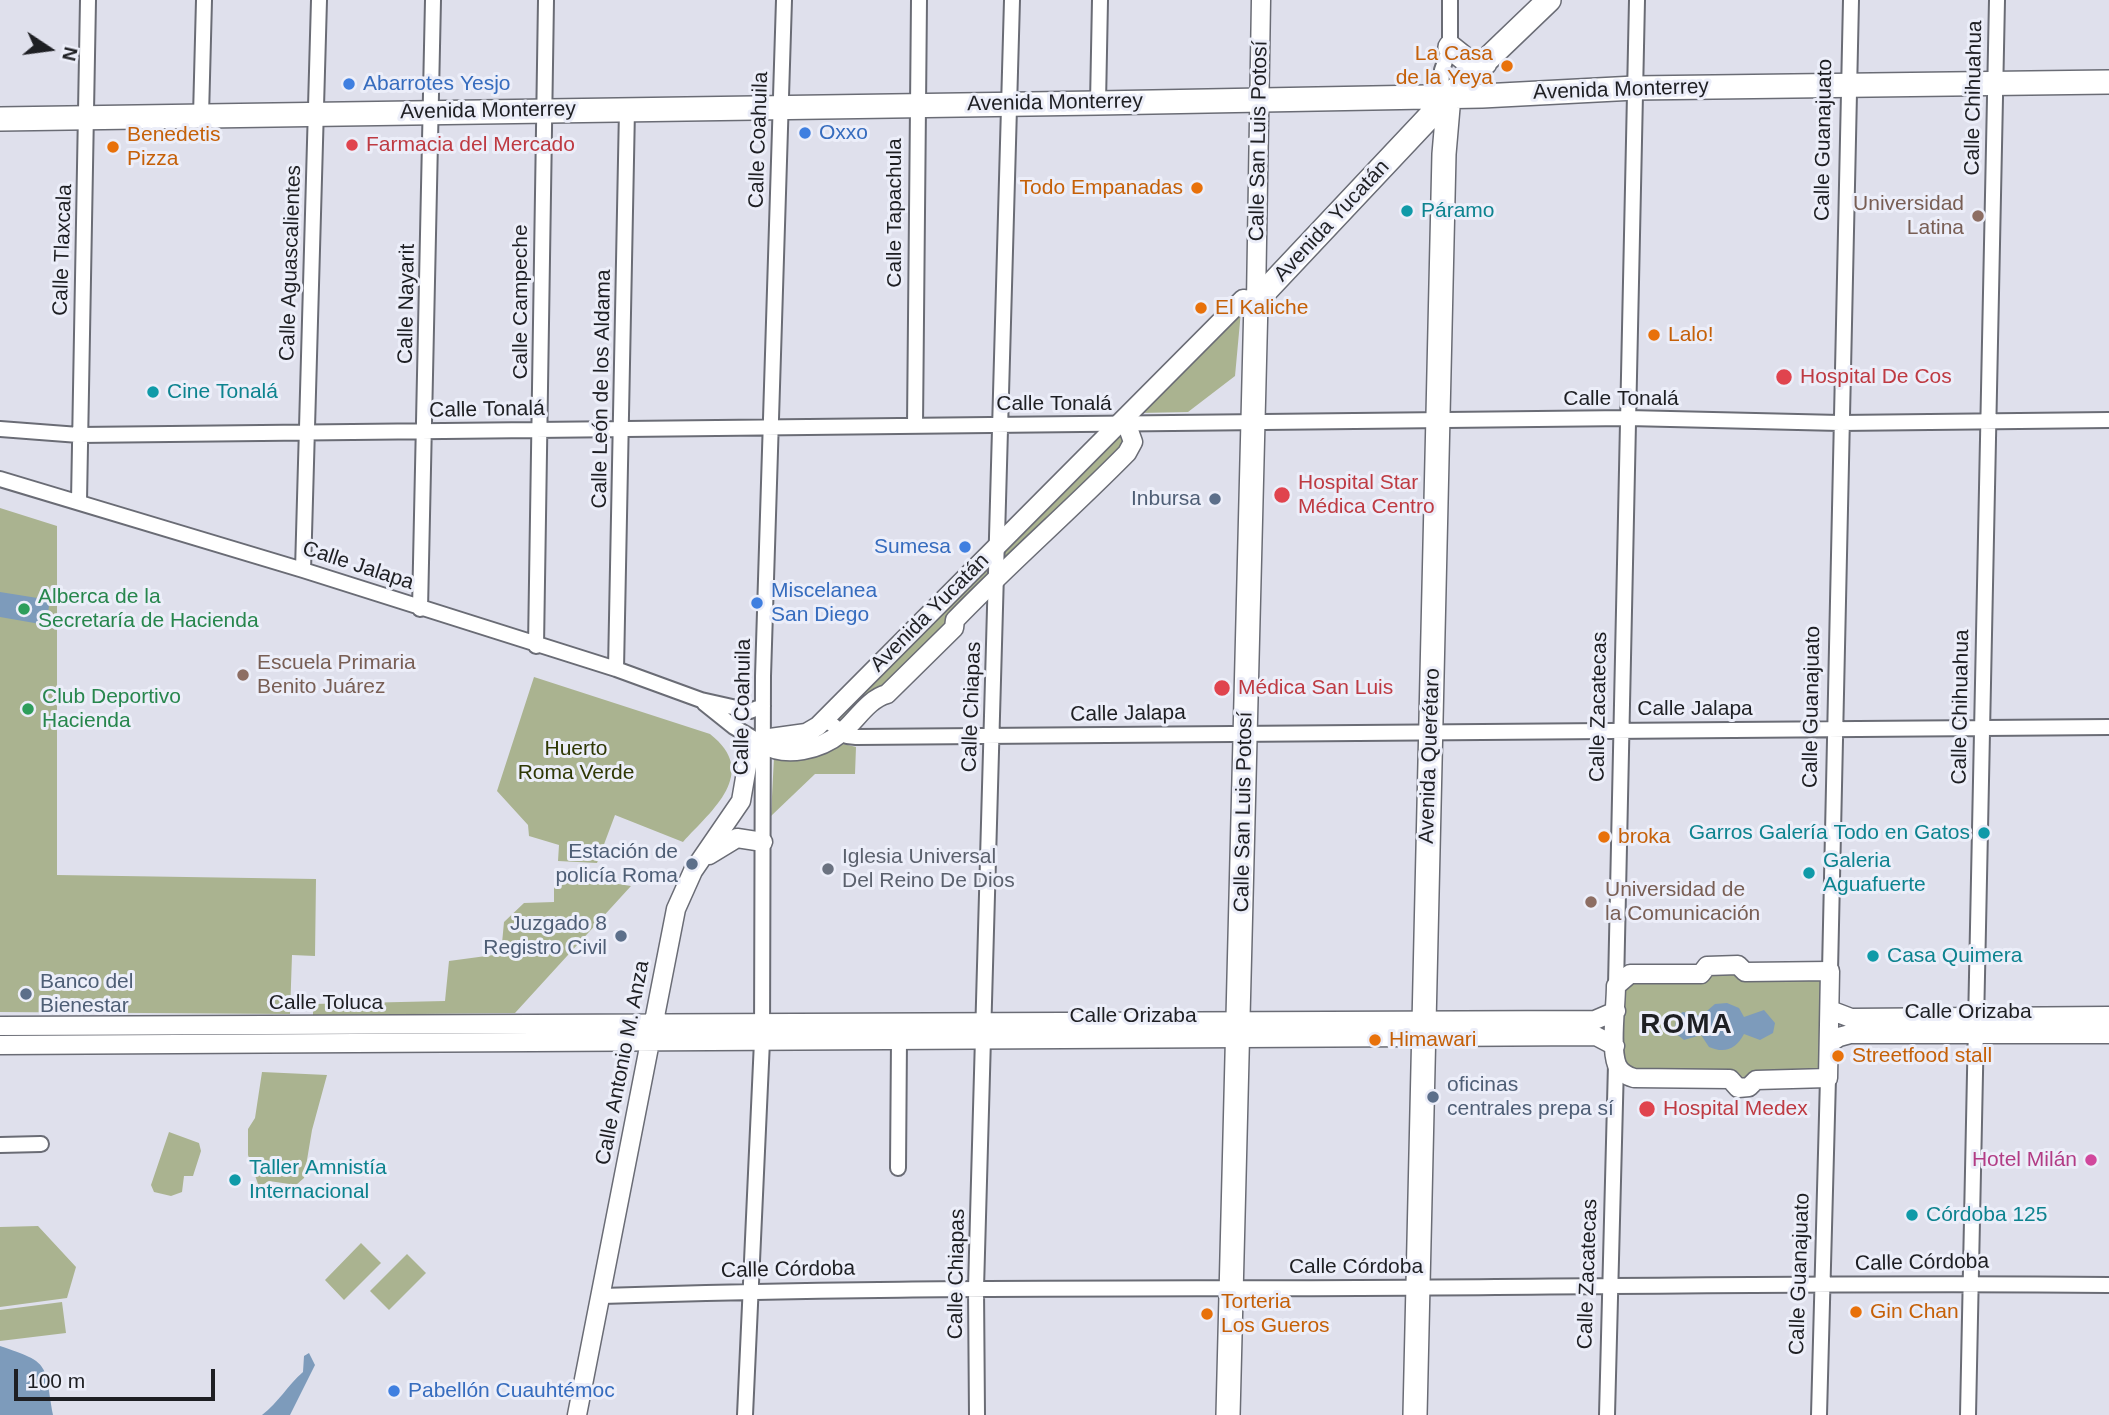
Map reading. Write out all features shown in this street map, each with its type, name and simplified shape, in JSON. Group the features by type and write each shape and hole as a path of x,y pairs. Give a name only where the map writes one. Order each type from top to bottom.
{"main road":[{"path":"1450,47 1465,59 1485,62 1549,0"},
{"name":"Avenida Yucatán","path":"1256,301 1445,97 1485,62"},
{"name":"Avenida Monterrey","path":"0,119 1393,98 1635,88 2109,82"},
{"name":"Avenida Querétaro","path":"1415,1415 1445,97"},
{"path":"1393,98 1410,116 1413,134"},
{"name":"Calle San Luis Potosí","path":"1228,1415 1256,301"}],"street":[{"name":"Calle Tlaxcala","path":"79,501 88,0"},
{"path":"201,116 204,0"},
{"name":"Calle Aguascalientes","path":"303,570 319,0"},
{"name":"Calle Nayarit","path":"420,609 433,0"},
{"name":"Calle Campeche","path":"536,646 546,0"},
{"name":"Calle Coahuila","path":"746,1415 762,1032 762,744 783,0"},
{"name":"Calle Tapachula","path":"915,425 919,0"},
{"name":"Calle Chiapas","path":"977,1415 976,1288 1012,0"},
{"path":"1098,103 1100,0"},
{"name":"Calle San Luis Potosí","path":"1256,301 1261,0"},
{"name":"Avenida Querétaro","path":"1445,97 1442,70 1450,47 1450,0"},
{"name":"Calle Zacatecas","path":"1607,1415 1637,0"},
{"name":"Calle Guanajuato","path":"1819,1415 1830,1043 1840,423 1851,0"},
{"name":"Calle Chihuahua","path":"1968,1415 1997,0"},
{"name":"Calle León de los Aldama","path":"616,669 623,429 626,109"},
{"name":"Avenida Yucatán","path":"1123,424 1133,442 1127,453 1066,515 998,576 956,620 954,628 887,694 878,696 842,733 821,745 795,751 771,749 762,744 770,738 806,733 825,719 1123,424 1243,299 1256,301"},
{"name":"Calle Tonalá","path":"0,429 79,435 1628,418 1840,423 2109,420"},
{"name":"Calle Jalapa","path":"0,479 303,570 536,646 616,669 701,700 750,711 763,706"},
{"name":"Calle Jalapa","path":"701,700 734,727 762,744"},
{"path":"825,719 842,733"},
{"name":"Calle Jalapa","path":"842,733 856,737 2109,727"},
{"name":"Calle Antonio M. Anza","path":"577,1415 676,909 689,878 741,801 750,748 762,744"},
{"path":"702,859 737,838 763,842"},
{"path":"1616,986 1630,974 1701,974 1707,966 1738,965 1745,972 1830,971"},
{"name":"Calle Orizaba","path":"1830,1010 1851,1018 2109,1034"},
{"name":"Calle Orizaba","path":"649,1043 762,1032 1423,1028 1595,1020 1616,1011"},
{"name":"Calle Orizaba","path":"1830,1043 1844,1035 2109,1016"},
{"name":"Calle Orizaba","path":"653,1025 899,1040 983,1032"},
{"name":"Calle Toluca","path":"0,1045 194,1035 653,1025"},
{"name":"Calle Toluca","path":"0,1026 194,1035 649,1043"},
{"name":"Calle Orizaba","path":"1423,1028 1596,1036 1616,1055 1621,1072 1634,1078 1730,1079 1738,1088 1749,1087 1756,1080 1828,1078"},
{"path":"898,1168 899,1040"},
{"path":"0,1145 41,1144"},
{"name":"Calle Córdoba","path":"602,1296 976,1288 1232,1289 1970,1283 2109,1285"}],"green space":[{"path":"1241,311 1235,376 1188,412 1138,413"},
{"path":"1122,430 1131,443 1002,567 1002,549"},
{"path":"0,508 57,526 57,875 316,879 315,956 292,955 290,1014 0,1012"},
{"path":"994,561 995,575 845,725 837,720"},
{"name":"Huerto Roma Verde","path":"534,677 710,734 724,749 731,763 731,777 726,791 683,842 615,815 597,863 558,861 559,845 529,836 528,825 497,791"},
{"path":"844,744 856,747 855,774 815,774 771,816 774,757 799,756"},
{"path":"554,874 631,886 515,1013 313,1015 313,1004 445,1001 449,961 501,954 504,922 524,903 554,902"},
{"path":"1830,971 1828,1078 1634,1078 1615,1046 1624,977"},
{"path":"262,1072 327,1075 312,1130 304,1178 296,1185 269,1181 259,1187 248,1155 248,1129 255,1118"},
{"path":"169,1132 199,1143 201,1151 193,1176 184,1176 182,1192 171,1196 154,1192 151,1185"},
{"path":"38,1226 76,1267 67,1298 0,1307 0,1227"},
{"path":"361,1243 381,1263 344,1300 325,1280"},
{"path":"407,1254 426,1273 389,1310 370,1291"},
{"path":"62,1302 66,1333 0,1341 0,1310"}],"water":[{"name":"Alberca de la Secretaría de Hacienda","path":"0,592 50,600 46,625 0,617"},
{"path":"1727,1003 1739,1008 1744,1017 1764,1010 1775,1023 1773,1033 1760,1040 1744,1034 1734,1047 1720,1050 1709,1047 1701,1035 1684,1040 1674,1032 1677,1015 1683,1012 1701,1016 1715,1004"},
{"path":"0,1346 29,1357 42,1367 46,1375 53,1415 0,1415"},
{"path":"309,1353 315,1365 290,1415 262,1415 303,1372 304,1356"}],"place":[{"name":"La Casa de la Yeya","path":"1507,66"},
{"name":"Abarrotes Yesjo","path":"349,84"},
{"name":"Oxxo","path":"805,133"},
{"name":"Farmacia del Mercado","path":"352,145"},
{"name":"Benedetis Pizza","path":"113,147"},
{"name":"Todo Empanadas","path":"1197,188"},
{"name":"Páramo","path":"1407,211"},
{"name":"Universidad Latina","path":"1978,216"},
{"name":"El Kaliche","path":"1201,308"},
{"name":"Lalo!","path":"1654,335"},
{"name":"Hospital De Cos","path":"1784,377"},
{"name":"Cine Tonalá","path":"153,392"},
{"name":"Hospital Star Médica Centro","path":"1282,495"},
{"name":"Inbursa","path":"1215,499"},
{"name":"Sumesa","path":"965,547"},
{"name":"Miscelanea San Diego","path":"757,603"},
{"name":"Alberca de la Secretaría de Hacienda","path":"24,609"},
{"name":"Escuela Primaria Benito Juárez","path":"243,675"},
{"name":"Médica San Luis","path":"1222,688"},
{"name":"Club Deportivo Hacienda","path":"28,709"},
{"name":"Garros Galería Todo en Gatos","path":"1984,833"},
{"name":"broka","path":"1604,837"},
{"name":"Estación de policía Roma","path":"692,864"},
{"name":"Iglesia Universal Del Reino De Dios","path":"828,869"},
{"name":"Galeria Aguafuerte","path":"1809,873"},
{"name":"Universidad de la Comunicación","path":"1591,902"},
{"name":"Juzgado 8 Registro Civil","path":"621,936"},
{"name":"Casa Quimera","path":"1873,956"},
{"name":"Banco del Bienestar","path":"26,994"},
{"name":"Himawari","path":"1375,1040"},
{"name":"Streetfood stall","path":"1838,1056"},
{"name":"oficinas centrales prepa sí","path":"1433,1097"},
{"name":"Hospital Medex","path":"1647,1109"},
{"name":"Hotel Milán","path":"2091,1160"},
{"name":"Taller Amnistía Internacional","path":"235,1180"},
{"name":"Córdoba 125","path":"1912,1215"},
{"name":"Gin Chan","path":"1856,1312"},
{"name":"Torteria Los Gueros","path":"1207,1314"},
{"name":"Pabellón Cuauhtémoc","path":"394,1391"}],"district":[{"name":"ROMA","path":"1687,1025"}]}
